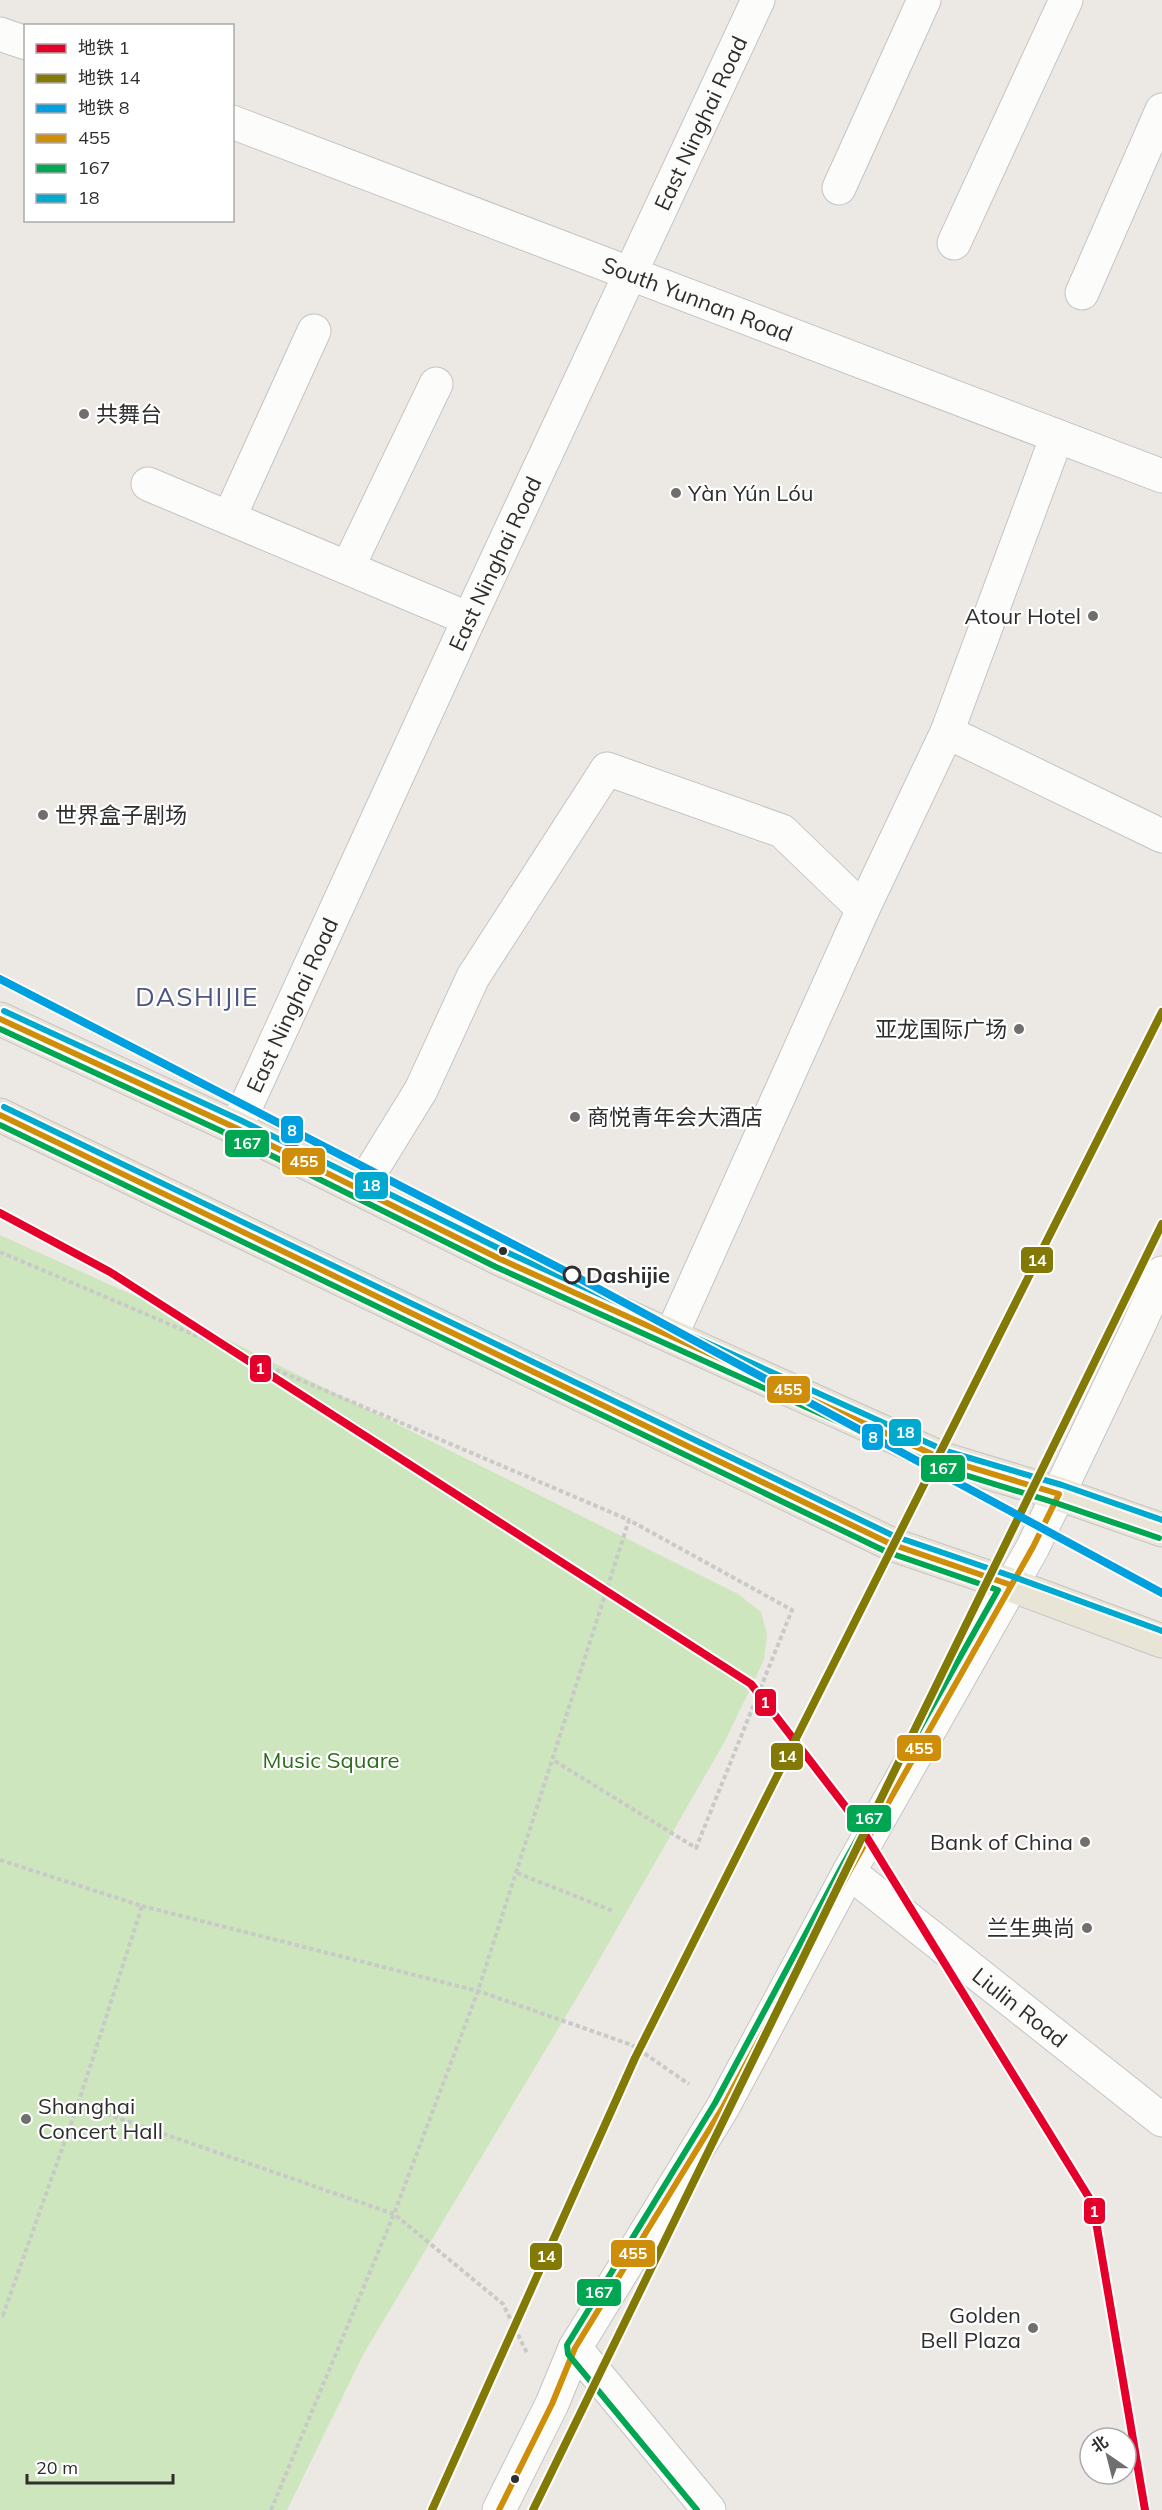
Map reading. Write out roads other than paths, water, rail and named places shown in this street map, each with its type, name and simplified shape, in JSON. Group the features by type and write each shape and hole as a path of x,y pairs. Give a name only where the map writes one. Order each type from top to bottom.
{"main road":[{"path":"0,1019 236,1128 500,1258 943,1459 1059,1494 1162,1530"},
{"path":"0,1115 891,1544 1011,1585 1162,1641"}],"street":[{"name":"East Ninghai Road","path":"236,1128 469,619 758,0"},
{"path":"838,188 924,0"},
{"path":"954,243 1066,0"},
{"path":"0,34 24,43"},
{"path":"1082,293 1162,110"},
{"name":"South Yunnan Road","path":"234,123 1162,476"},
{"path":"229,518 314,330"},
{"path":"348,567 436,384"},
{"path":"671,1336 863,909 947,732 1057,436"},
{"path":"148,484 469,619"},
{"path":"947,732 1162,836"},
{"path":"360,1189 421,1090 473,977 607,769 782,831 863,909"},
{"path":"499,2510 552,2404 575,2349 723,2107 849,1872 1011,1585 1059,1494 1162,1273"},
{"name":"Liulin Road","path":"849,1872 1162,2120"},
{"path":"575,2349 709,2510"}],"metro line":[{"name":"8","path":"0,979 573,1275 1162,1593"},
{"name":"14","path":"432,2510 635,2058 1162,1012"},
{"name":"1","path":"0,1213 110,1272 751,1684 858,1823 1093,2204 1145,2510"},
{"name":"14","path":"533,2510 1162,1224"}],"place":[{"name":"共舞台","path":"84,414"},
{"name":"Yàn Yún Lóu","path":"676,493"},
{"name":"Atour Hotel","path":"1093,616"},
{"name":"世界盒子剧场","path":"43,815"},
{"name":"亚龙国际广场","path":"1019,1029"},
{"name":"商悦青年会大酒店","path":"575,1117"},
{"name":"Dashijie","path":"572,1275"},
{"name":"Bank of China","path":"1085,1842"},
{"name":"兰生典尚","path":"1087,1928"},
{"name":"Shanghai Concert Hall","path":"26,2119"},
{"name":"Golden Bell Plaza","path":"1033,2328"}],"district":[{"name":"DASHIJIE","path":"197,997"}],"park label":[{"name":"Music Square","path":"331,1760"}]}
